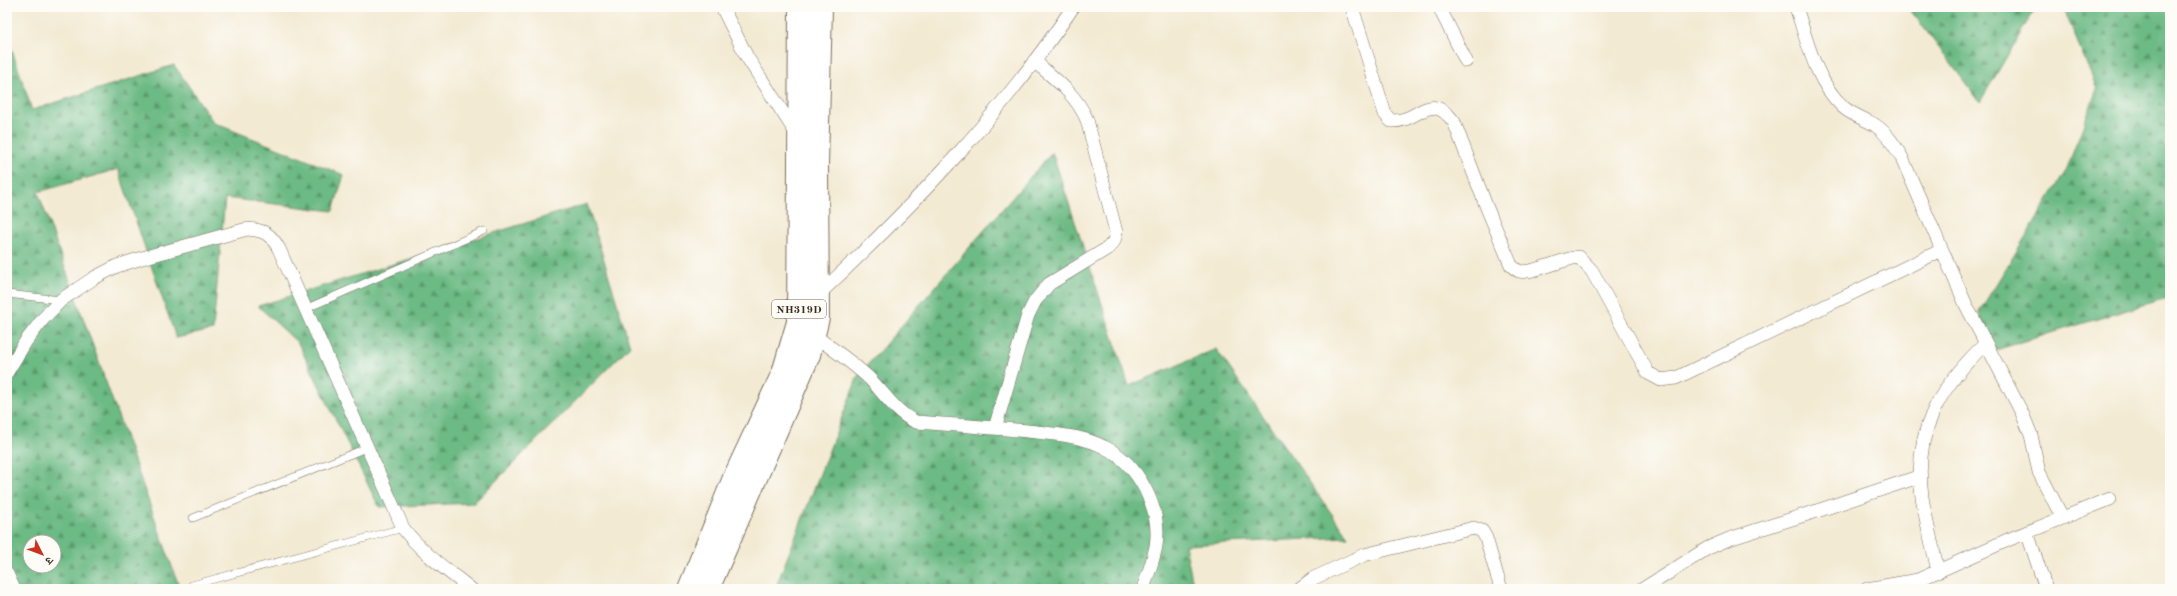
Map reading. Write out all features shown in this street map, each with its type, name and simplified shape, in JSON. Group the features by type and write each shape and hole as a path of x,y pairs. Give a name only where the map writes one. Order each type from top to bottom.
{"highway":[{"name":"NH319D","path":"689,589 734,478 783,373 793,346 798,322 800,7"},
{"name":"NH319D","path":"708,589 804,367 815,336 818,295 818,165 821,7"}],"street":[{"path":"722,7 747,57 798,137"},
{"path":"818,295 887,231 949,165 1034,61 1072,7"},
{"path":"1352,7 1385,114 1392,121 1399,121 1428,107 1439,107 1448,114 1454,122 1511,265 1518,271 1526,271 1571,258 1579,258 1592,271 1648,373 1661,380 1676,378 1942,250"},
{"path":"1439,7 1466,61"},
{"path":"1796,7 1821,78 1844,107 1876,126 1890,139 1902,158 1985,344 2022,413 2031,435 2039,472 2062,518"},
{"path":"995,428 1028,315 1035,302 1049,284 1108,248 1114,241 1116,232 1087,120 1082,107 1063,85 1034,61"},
{"path":"7,372 26,341 61,300 118,266 247,229 261,230 272,236 306,308 366,448 403,528 425,552 471,589"},
{"path":"815,336 856,366 892,406 905,417 916,422 995,428 1080,437 1105,447 1121,458 1138,477 1149,498 1156,520 1156,544 1142,589"},
{"path":"1938,572 1922,497 1921,476 1923,440 1932,412 1945,388 1962,366 1985,344"},
{"path":"1643,589 1708,548 1728,539 1921,476"},
{"path":"1866,589 1918,580 2027,532 2110,499"},
{"path":"1299,589 1314,578 1364,555 1474,528 1482,531 1486,538 1502,589"},
{"path":"2027,532 2046,589"},
{"path":"7,574 14,589"}],"lane":[{"path":"306,308 484,231"},
{"path":"7,294 61,300"},
{"path":"193,518 366,448"},
{"path":"192,585 403,528"}],"green space":[{"path":"1908,7 2036,7 1980,102"},
{"path":"2063,7 2170,7 2170,297 1989,352 1979,312 2066,171 2097,89"},
{"path":"7,35 32,110 174,65 214,123 344,175 333,211 225,198 213,330 176,338 118,169 38,192 180,589 7,589"},
{"path":"1052,152 1129,386 1216,349 1348,537 1185,545 1194,589 775,589 858,376"},
{"path":"587,204 630,346 474,503 379,507 298,343 258,306"}]}
